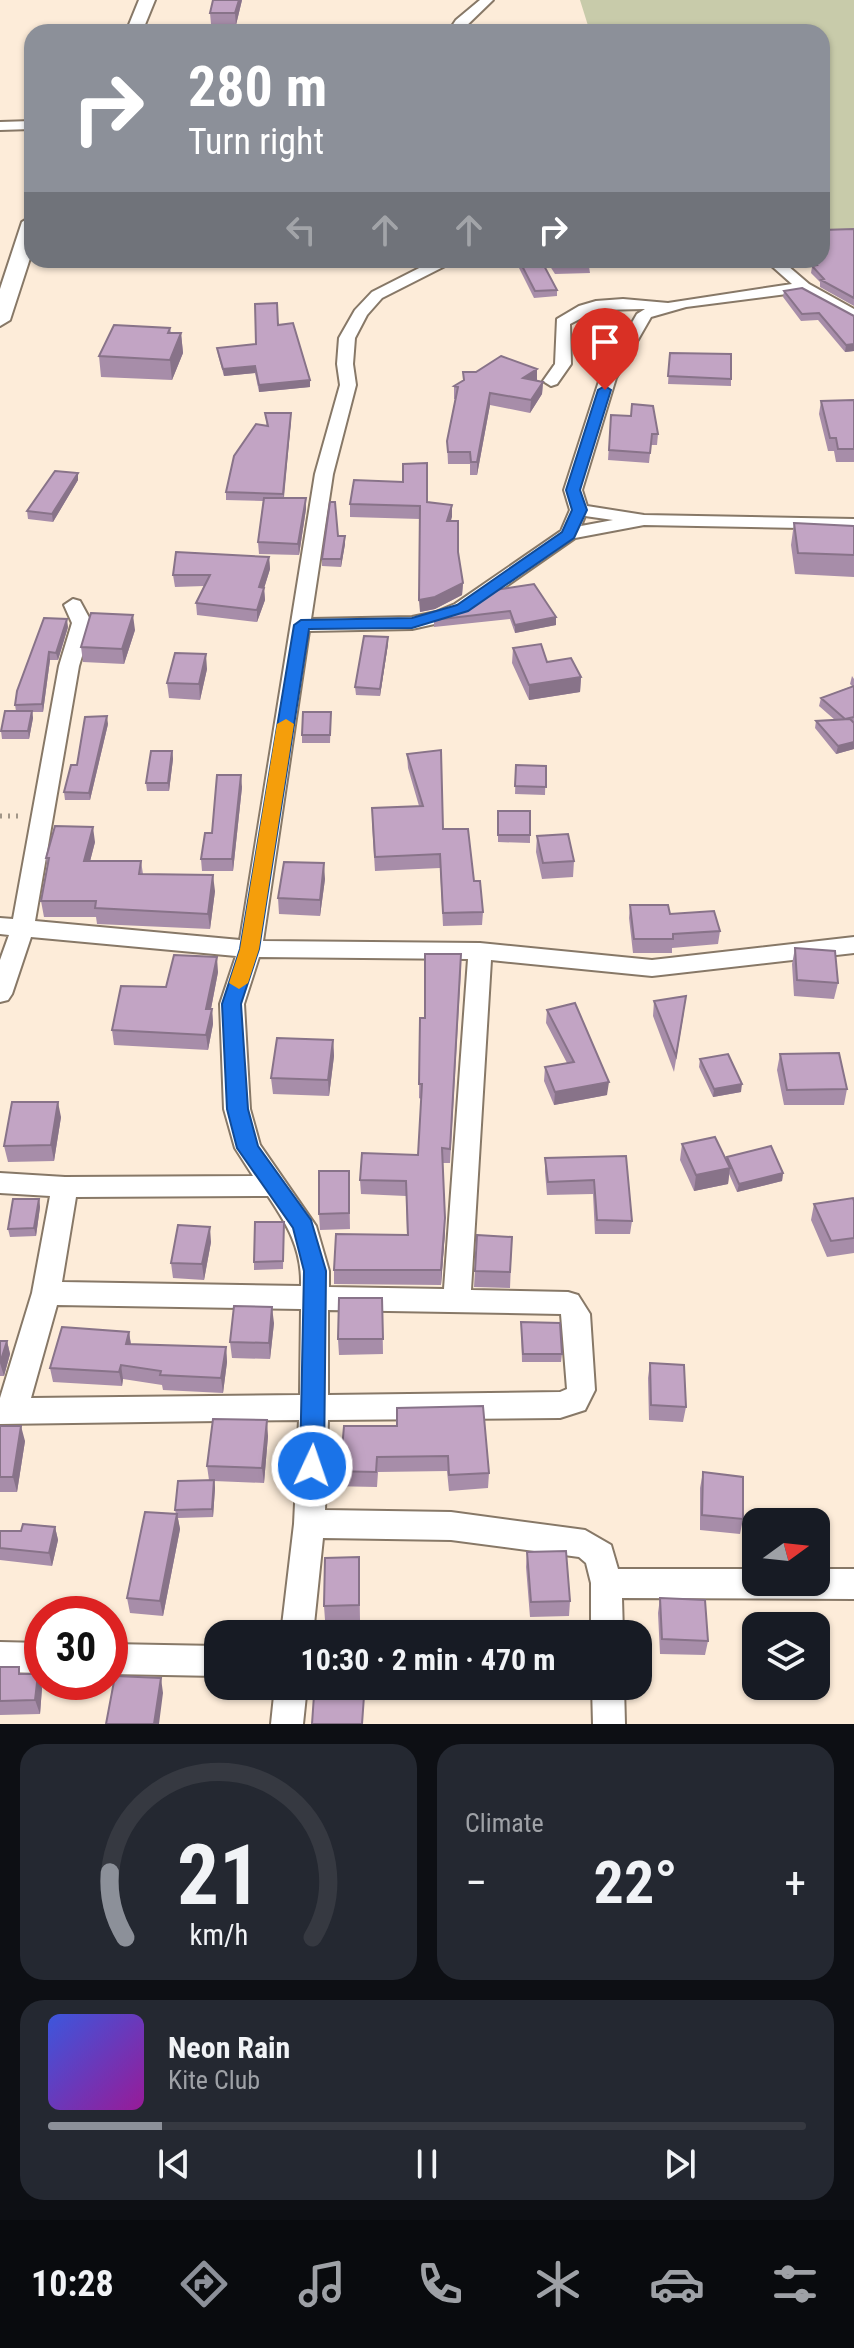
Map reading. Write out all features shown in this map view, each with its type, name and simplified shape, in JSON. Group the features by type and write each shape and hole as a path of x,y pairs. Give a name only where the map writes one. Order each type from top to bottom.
{"street":[{"path":"137,24 147,0"},
{"path":"459,24 487,0"},
{"path":"0,126 24,125"},
{"path":"0,320 24,246"},
{"path":"299,1620 309,1524 315,1271 303,1226 248,1148 237,1109 232,1004 250,949 324,474 348,385 347,338 360,313 377,295 435,268"},
{"path":"781,268 804,287 854,315"},
{"path":"569,534 579,510 573,490 608,378 645,314 667,306 804,287"},
{"path":"551,381 563,364 560,353 562,322 574,311 634,303 667,306"},
{"path":"579,510 644,520 854,524"},
{"path":"301,625 412,623 441,617 462,608 569,534 644,520"},
{"path":"0,994 69,666 82,623 73,605"},
{"path":"12,926 250,949 480,951 652,968 854,945"},
{"path":"457,1301 480,951"},
{"path":"0,1183 65,1187 274,1186"},
{"path":"46,1293 568,1303 576,1314 581,1390 575,1401 560,1405 6,1411 46,1293 65,1187"},
{"path":"309,1524 451,1526 585,1544 600,1555 606,1583 607,1620"},
{"path":"606,1583 854,1584"},
{"path":"0,1657 24,1658"},
{"path":"128,1659 204,1661"},
{"path":"287,1724 290,1700"},
{"path":"608,1700 609,1724"}],"green space":[{"path":"580,0 854,0 854,288 820,268 830,268 830,24 588,24"}],"building":[{"path":"213,0 239,0 235,13 210,13"},
{"path":"854,229 854,298 821,280 824,279 814,268 830,268 830,230"},
{"path":"523,268 545,268 557,290 535,291"},
{"path":"802,288 854,316 854,344 846,345 819,313 802,314 784,291"},
{"path":"277,303 278,325 293,323 310,380 259,385 255,366 223,369 217,348 256,344 255,304"},
{"path":"114,325 170,328 168,333 181,333 170,360 99,356"},
{"path":"670,353 731,354 731,379 668,376"},
{"path":"501,356 537,369 523,378 543,382 531,400 490,393 477,462 471,462 470,452 448,452 447,441 458,387 454,386 464,380 463,372 476,372"},
{"path":"854,400 854,449 838,449 836,438 830,438 821,401"},
{"path":"632,404 653,406 658,434 652,434 650,453 609,450 611,415 631,416"},
{"path":"265,413 291,413 283,494 226,492 234,456 256,424 268,426"},
{"path":"427,463 427,502 452,505 447,521 458,521 458,552 463,583 435,597 419,600 420,506 350,504 354,480 403,482 403,464"},
{"path":"55,471 78,473 52,514 27,511"},
{"path":"264,498 306,498 298,544 258,542"},
{"path":"330,502 335,502 338,536 345,536 341,559 322,559"},
{"path":"794,523 854,526 854,555 798,553"},
{"path":"176,552 269,557 259,587 264,588 257,610 196,603 210,575 173,575"},
{"path":"534,584 556,617 515,625 510,611 434,620 470,607 495,590"},
{"path":"91,613 133,615 122,649 81,647"},
{"path":"44,618 67,619 56,653 49,652 42,704 15,705 17,691"},
{"path":"364,636 388,637 380,689 355,687"},
{"path":"541,644 547,662 571,658 581,677 529,685 513,648"},
{"path":"175,653 206,654 199,684 167,683"},
{"path":"854,686 854,717 845,719 821,698"},
{"path":"5,711 32,711 28,731 1,731"},
{"path":"303,712 331,712 330,735 302,735"},
{"path":"107,716 89,793 64,792 71,765 77,765 85,717"},
{"path":"850,719 854,723 854,742 838,746 816,721"},
{"path":"441,750 443,829 468,829 474,881 480,881 483,912 443,913 440,854 375,857 372,808 423,806 407,754"},
{"path":"151,751 172,751 168,783 146,783"},
{"path":"516,765 546,766 546,787 515,786"},
{"path":"217,775 241,775 232,859 201,859 205,833 212,833"},
{"path":"498,811 530,811 530,835 498,835"},
{"path":"55,826 93,827 84,861 141,861 139,874 213,875 208,914 95,908 96,901 41,901 49,858 46,858"},
{"path":"568,834 574,861 543,863 537,836"},
{"path":"284,862 324,863 320,900 278,898"},
{"path":"630,905 668,905 670,914 714,911 720,931 673,934 673,939 634,939"},
{"path":"795,948 835,951 838,983 797,980"},
{"path":"425,954 461,954 450,1149 442,1148 445,1218 441,1270 334,1270 336,1234 408,1235 406,1181 360,1180 362,1153 418,1155 422,1084 419,1084 420,1018 425,1018"},
{"path":"174,955 217,957 206,1009 212,1009 206,1035 112,1030 121,986 166,987"},
{"path":"686,996 676,1056 654,1001"},
{"path":"575,1003 609,1082 555,1092 545,1067 574,1062 547,1010"},
{"path":"277,1038 333,1040 328,1080 271,1078"},
{"path":"839,1053 847,1089 787,1090 780,1054"},
{"path":"728,1054 742,1084 714,1089 700,1059"},
{"path":"12,1102 58,1102 51,1145 4,1146"},
{"path":"715,1137 730,1168 696,1175 682,1144"},
{"path":"771,1146 783,1173 739,1184 727,1157"},
{"path":"626,1156 632,1221 597,1220 594,1180 548,1182 545,1158"},
{"path":"319,1171 349,1171 349,1213 319,1214"},
{"path":"853,1198 854,1238 831,1241 814,1204"},
{"path":"13,1199 39,1199 34,1228 8,1229"},
{"path":"255,1222 284,1222 283,1261 254,1262"},
{"path":"178,1225 210,1227 202,1264 171,1263"},
{"path":"477,1235 512,1237 510,1272 475,1271"},
{"path":"339,1298 382,1298 383,1339 338,1339"},
{"path":"234,1306 272,1307 269,1343 230,1342"},
{"path":"521,1322 560,1323 562,1354 523,1354"},
{"path":"62,1327 129,1332 126,1344 226,1347 221,1378 160,1375 161,1371 121,1365 119,1372 50,1368"},
{"path":"0,1341 7,1341 0,1363"},
{"path":"650,1363 684,1365 686,1407 651,1405"},
{"path":"483,1406 489,1473 449,1475 448,1456 377,1457 376,1472 328,1471 329,1450 342,1450 344,1426 397,1426 397,1408"},
{"path":"213,1419 267,1420 262,1468 207,1466"},
{"path":"0,1426 21,1426 13,1477 0,1477"},
{"path":"703,1472 743,1477 742,1519 702,1515"},
{"path":"214,1480 212,1509 175,1510 178,1481"},
{"path":"145,1512 177,1514 160,1601 127,1596"},
{"path":"23,1524 55,1527 49,1553 0,1548 0,1531 21,1531"},
{"path":"566,1551 570,1601 531,1602 527,1552"},
{"path":"359,1557 359,1605 324,1606 325,1558"},
{"path":"660,1598 705,1600 708,1641 662,1639"},
{"path":"0,1667 19,1667 19,1674 24,1674 24,1700 35,1700 0,1701"},
{"path":"128,1677 161,1678 154,1724 106,1724 110,1700 128,1700"},
{"path":"314,1700 364,1700 362,1724 312,1724"}],"slow traffic":[{"path":"239,983 250,949 286,724"}],"route":[{"path":"312,1466 315,1271 303,1226 248,1148 237,1109 232,1004 250,949 301,625 412,623 441,617 462,608 569,534 579,510 573,490 605,390"}]}
